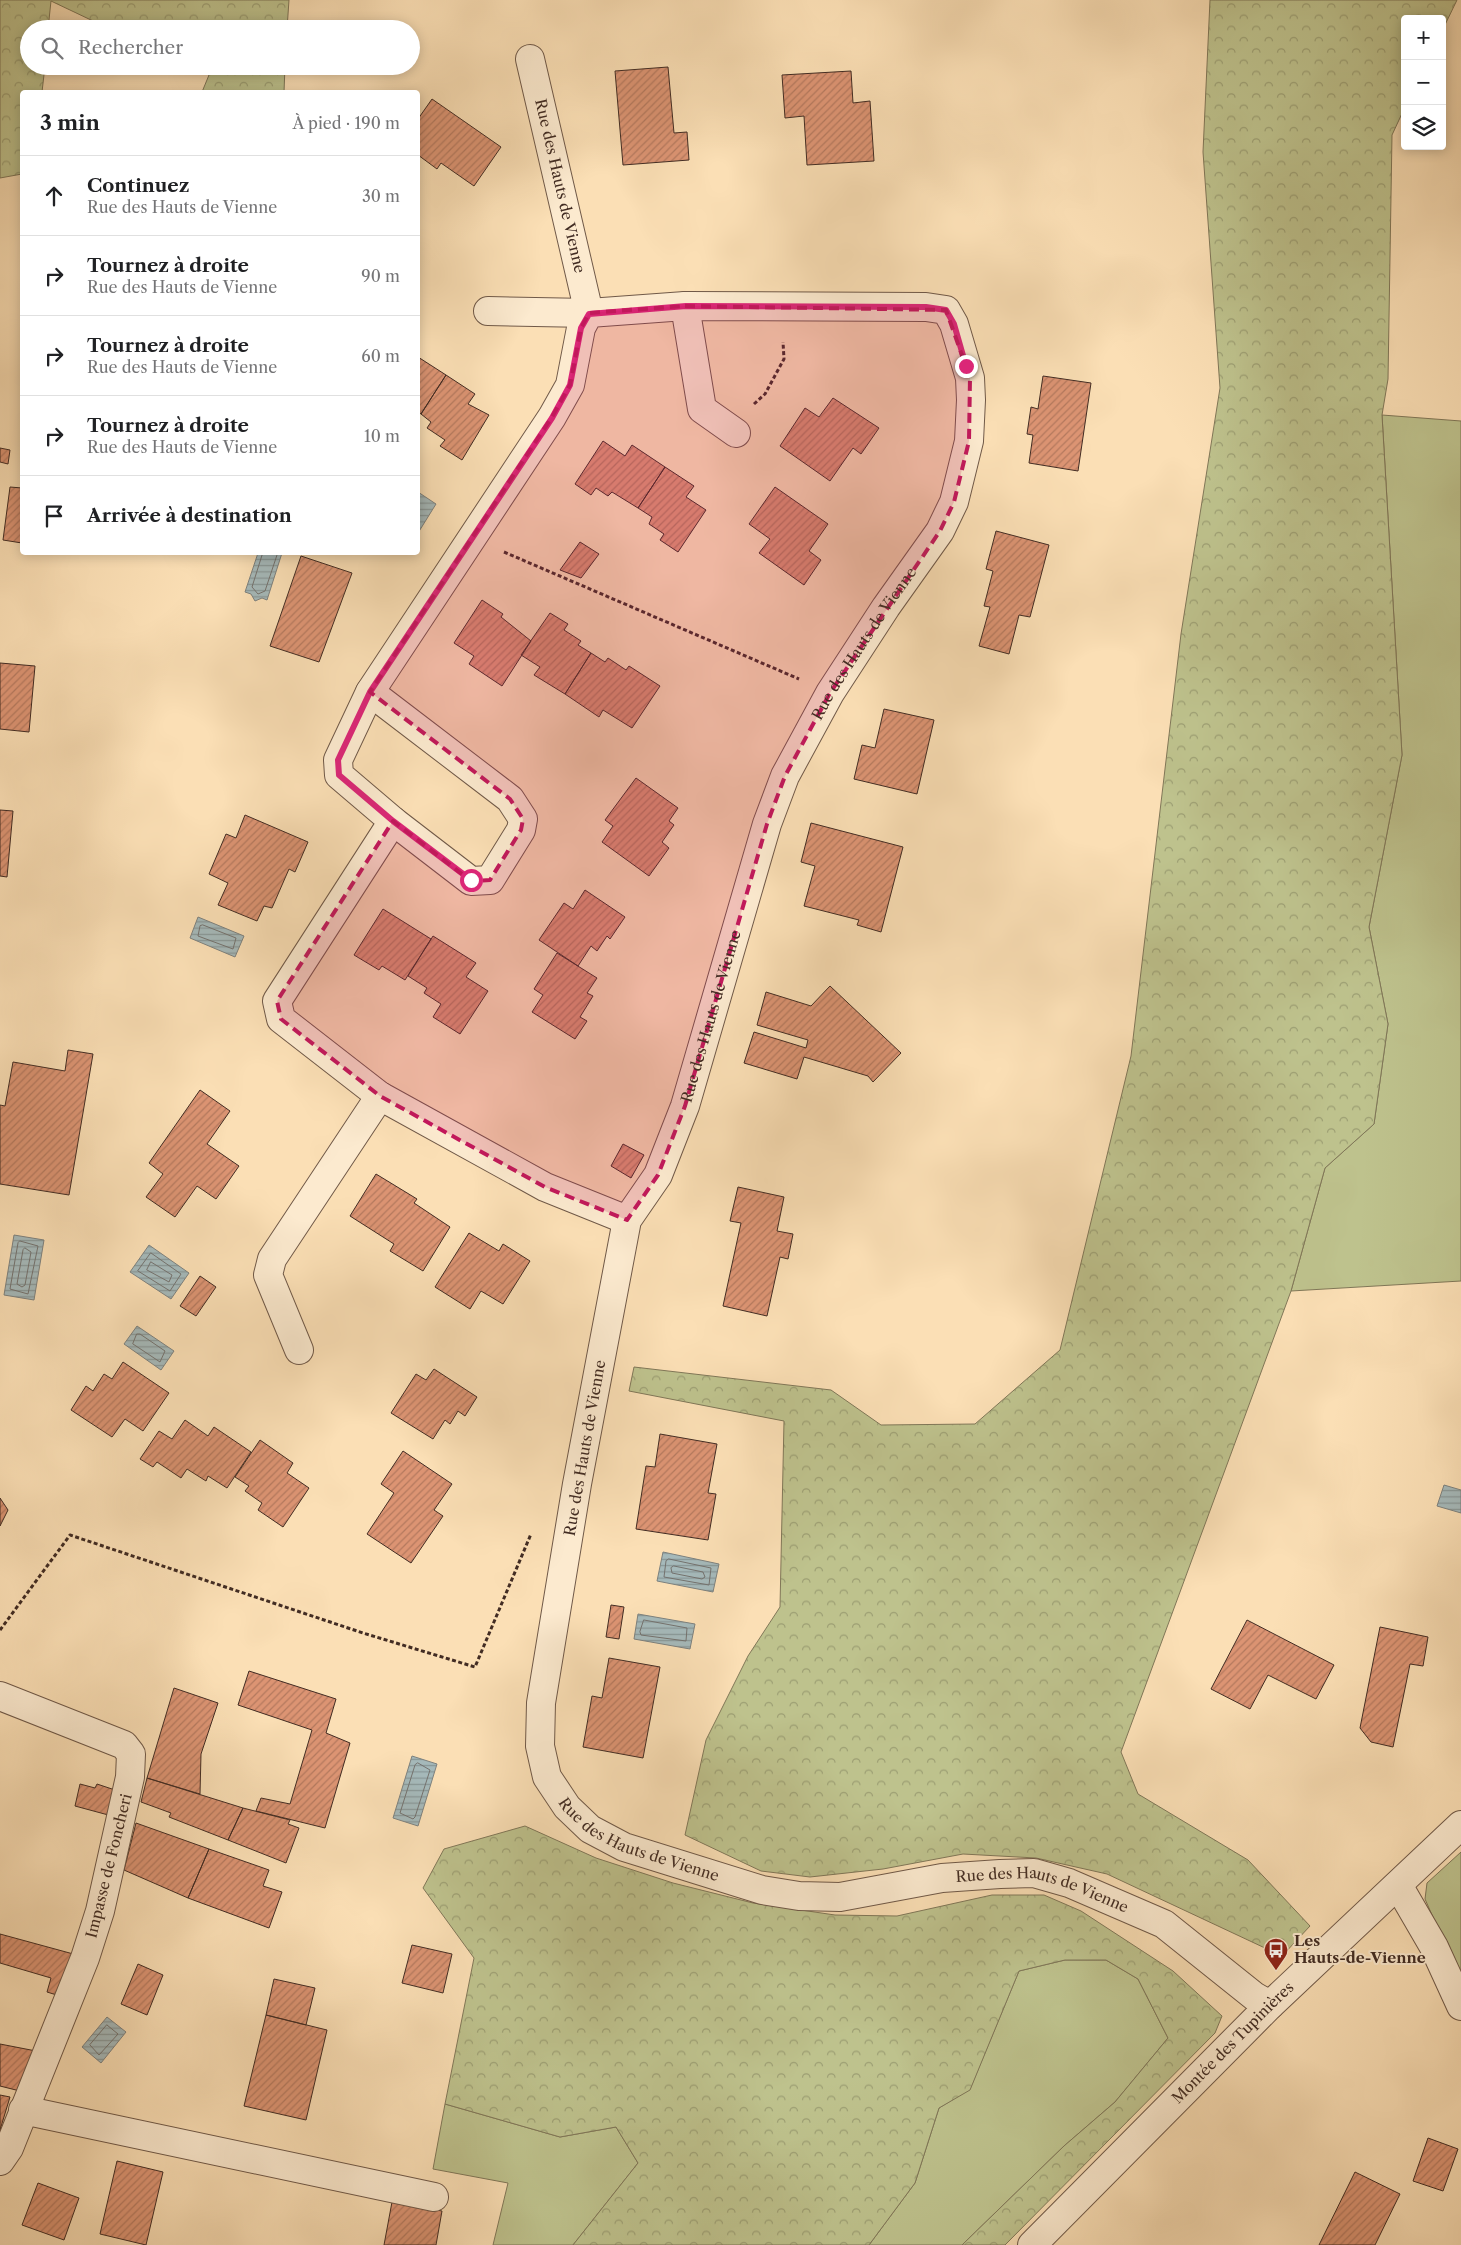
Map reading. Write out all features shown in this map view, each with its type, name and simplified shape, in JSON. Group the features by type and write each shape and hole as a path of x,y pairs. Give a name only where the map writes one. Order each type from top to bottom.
{"street":[{"name":"Rue des Hauts de Vienne","path":"530,59 589,314"},
{"name":"Rue des Hauts de Vienne","path":"488,311 589,314 686,306 926,307 946,310 954,324 970,378 969,441 954,502 940,531 886,607 830,693 785,776 767,824 686,1106 658,1175 627,1220 577,1484 541,1703 540,1746 547,1777 567,1807 590,1829 624,1847 762,1890 799,1896 840,1897 942,1878 1034,1873 1069,1883 1164,1924 1254,1996 1270,2005"},
{"path":"686,306 702,409 732,430"},
{"path":"370,692 510,799 523,819 522,830 490,880 471,880 393,821 339,775 338,760 370,692 552,418 570,385 581,328 589,314"},
{"path":"393,821 277,1001 281,1019 380,1096 545,1186 627,1220"},
{"path":"299,1350 268,1275 272,1259 380,1096"},
{"name":"Impasse de Foncheri","path":"0,1696 124,1746 131,1754 130,1777 100,1911 85,1958 9,2148 0,2161"},
{"name":"Montée des Tupinières","path":"1032,2245 1270,2005 1461,1825"},
{"path":"1398,1885 1434,1947 1461,2006"},
{"path":"23,2110 434,2197"}],"path":[{"path":"732,430 765,394 784,359 781,307"},
{"path":"475,536 513,558 830,693"},
{"path":"0,1630 70,1535 363,1633 475,1667 534,1527"}],"highlighted area":[{"path":"685,306 946,310 970,378 971,400 969,441 954,502 940,531 830,693 785,776 767,824 685,1106 658,1175 627,1220 545,1187 380,1096 281,1019 277,1001 393,821 471,881 490,880 521,830 523,819 510,799 370,692 552,417 570,385 581,328 589,313"}],"green space":[{"path":"0,0 289,0 288,20 91,20 51,1 49,20 20,20 20,75 44,75 42,90 20,90 20,174 0,178"},
{"path":"1210,0 1457,0 1446,23 1446,15 1401,15 1401,116 1392,135 1388,379 1382,415 1402,755 1369,927 1388,1024 1374,1124 1325,1168 1291,1291 1121,1752 1138,1794 1248,1860 1310,1926 1282,1956 1107,1874 1036,1858 963,1854 883,1869 810,1877 761,1871 685,1835 706,1740 748,1656 780,1607 784,1421 629,1391 634,1367 831,1390 881,1425 975,1424 1060,1350 1131,1056 1181,634 1220,388 1203,152"},
{"path":"209,75 285,75 284,90 203,90"},
{"path":"1382,415 1461,421 1461,1281 1291,1291 1325,1168 1374,1124 1388,1024 1369,927 1402,755"},
{"path":"525,1826 596,1858 673,1883 753,1903 835,1915 897,1916 992,1895 1044,1895 1081,1911 1173,1971 1222,2016 1215,2033 1005,2245 962,2245 1064,2146 1115,2102 1168,2038 1138,1979 1106,1960 1065,1960 1019,1971 970,2090 939,2108 915,2183 869,2245 573,2245 638,2163 616,2127 560,2137 445,2104 474,1958 423,1888 444,1849"},
{"path":"1461,1852 1461,1981 1425,1899 1427,1883"},
{"path":"1065,1960 1106,1960 1138,1979 1168,2038 1115,2102 1064,2146 962,2245 869,2245 915,2183 939,2108 970,2089 1019,1971"},
{"path":"445,2104 560,2137 616,2127 638,2163 573,2245 493,2245 508,2183 433,2169"}],"water":[{"path":"420,493 436,504 420,530"},
{"path":"257,555 281,555 267,600 262,598 255,601 251,594 245,592"},
{"path":"198,917 244,936 235,957 190,938"},
{"path":"14,1235 44,1240 34,1300 4,1295"},
{"path":"149,1245 189,1273 171,1299 130,1272"},
{"path":"137,1326 174,1351 161,1370 124,1344"},
{"path":"1444,1485 1461,1490 1461,1513 1437,1506"},
{"path":"663,1552 719,1564 713,1592 657,1581"},
{"path":"638,1614 695,1624 690,1649 634,1639"},
{"path":"412,1756 437,1764 418,1826 393,1818"},
{"path":"107,2017 126,2032 101,2063 82,2047"}],"building":[{"path":"668,67 674,133 687,132 689,160 623,165 615,71"},
{"path":"851,71 853,103 870,101 874,161 807,165 804,116 785,118 782,75"},
{"path":"432,99 501,147 474,186 441,163 437,169 420,156 420,116"},
{"path":"420,358 446,375 420,413"},
{"path":"446,375 475,394 468,404 489,415 462,460 440,446 445,440 427,428 431,422 421,414"},
{"path":"1043,376 1091,383 1078,471 1029,463 1033,435 1027,434 1031,407 1038,409"},
{"path":"833,398 879,428 861,454 853,448 830,481 780,446 805,408 819,417"},
{"path":"603,441 625,456 632,445 665,467 638,508 612,492 608,496 596,488 591,495 575,484"},
{"path":"0,448 10,450 8,464 0,462"},
{"path":"665,467 694,486 686,497 706,510 678,552 660,540 664,534 649,524 652,517 638,508"},
{"path":"10,487 20,488 20,543 3,540"},
{"path":"775,487 828,524 809,551 821,560 804,585 759,553 770,539 749,524"},
{"path":"996,531 1049,545 1030,617 1019,615 1009,654 979,646 990,607 984,606 993,571 986,569"},
{"path":"580,542 599,554 581,578 560,570"},
{"path":"301,556 352,573 319,662 270,646"},
{"path":"482,600 503,614 501,617 531,641 502,686 469,664 474,656 454,643"},
{"path":"550,613 568,624 564,630 581,641 578,645 591,653 565,694 534,675 540,667 521,655"},
{"path":"591,653 605,662 608,658 626,670 629,666 660,686 632,728 603,710 599,717 565,694"},
{"path":"0,663 35,666 29,732 0,729"},
{"path":"884,709 934,720 917,794 854,779 862,745 875,748"},
{"path":"636,778 678,808 669,821 674,825 662,842 669,848 649,876 602,842 613,826 605,820"},
{"path":"0,810 13,811 7,877 0,876"},
{"path":"245,815 308,842 295,872 289,869 272,908 264,906 257,921 218,905 228,883 209,874 226,834 236,838"},
{"path":"811,823 903,847 881,932 857,925 859,920 804,906 815,866 801,862"},
{"path":"585,890 625,917 610,939 607,936 597,951 591,946 578,966 539,940 564,903 573,909"},
{"path":"383,909 431,939 405,980 382,966 379,970 354,955"},
{"path":"433,936 476,963 466,977 488,991 460,1034 433,1017 441,1004 424,993 427,988 408,976"},
{"path":"557,953 597,978 587,993 593,996 580,1017 587,1021 575,1039 532,1012 543,995 534,989"},
{"path":"830,986 901,1053 873,1082 868,1076 804,1057 797,1079 744,1063 754,1032 806,1048 808,1040 757,1025 766,992 811,1006"},
{"path":"68,1050 93,1054 69,1195 0,1184 0,1105 5,1106 13,1062 65,1071"},
{"path":"200,1090 230,1111 207,1144 239,1166 216,1199 197,1186 175,1217 146,1197 163,1174 149,1163"},
{"path":"623,1144 644,1155 631,1178 611,1166"},
{"path":"376,1174 417,1199 414,1203 450,1227 423,1271 390,1251 394,1244 350,1216"},
{"path":"738,1187 784,1197 777,1231 793,1234 788,1259 780,1257 767,1316 723,1306 741,1223 730,1221"},
{"path":"469,1233 499,1251 503,1244 530,1261 503,1304 481,1291 470,1309 435,1287"},
{"path":"200,1276 216,1287 196,1316 180,1306"},
{"path":"123,1362 169,1393 143,1431 125,1419 112,1437 71,1410 86,1386 93,1391 104,1374 112,1379"},
{"path":"434,1369 477,1397 465,1416 458,1411 450,1424 445,1420 433,1439 391,1413 416,1374 426,1380"},
{"path":"185,1420 208,1436 214,1427 251,1452 227,1488 208,1476 206,1481 187,1469 181,1478 157,1462 153,1467 140,1459 159,1431 172,1439"},
{"path":"660,1434 717,1444 708,1493 716,1494 708,1540 636,1529 646,1466 655,1467"},
{"path":"260,1440 293,1463 287,1473 309,1488 283,1527 258,1510 262,1503 245,1491 249,1486 235,1477"},
{"path":"403,1451 452,1484 434,1510 443,1516 411,1563 367,1534 394,1493 381,1484"},
{"path":"0,1498 8,1510 0,1526"},
{"path":"611,1605 624,1607 619,1639 606,1637"},
{"path":"1247,1620 1334,1665 1316,1699 1268,1675 1250,1709 1211,1689"},
{"path":"1380,1627 1428,1637 1423,1666 1410,1664 1393,1747 1371,1742 1360,1728"},
{"path":"609,1658 660,1667 643,1758 583,1747 592,1696 602,1698"},
{"path":"249,1671 336,1699 326,1733 350,1743 325,1828 256,1811 261,1798 290,1804 312,1730 238,1705"},
{"path":"174,1688 218,1703 201,1754 200,1794 147,1778"},
{"path":"147,1778 243,1808 228,1840 169,1817 171,1813 141,1802"},
{"path":"80,1784 95,1788 97,1784 118,1791 112,1816 75,1806"},
{"path":"243,1808 290,1820 288,1824 299,1828 286,1863 228,1840"},
{"path":"136,1823 209,1849 188,1898 124,1870"},
{"path":"209,1849 269,1870 263,1886 282,1892 269,1928 188,1898"},
{"path":"0,1934 77,1955 60,1996 47,1992 51,1978 0,1963"},
{"path":"412,1945 452,1954 443,1993 402,1983"},
{"path":"138,1964 163,1975 147,2015 121,2004"},
{"path":"274,1979 315,1988 306,2025 266,2015"},
{"path":"266,2015 327,2030 306,2120 244,2106"},
{"path":"0,2044 36,2051 20,2091 0,2086"},
{"path":"0,2095 10,2097 0,2130"},
{"path":"1428,2138 1458,2149 1443,2191 1413,2181"},
{"path":"117,2161 163,2172 146,2245 100,2234"},
{"path":"1355,2172 1400,2194 1375,2245 1319,2245"},
{"path":"38,2183 79,2198 64,2240 22,2225"},
{"path":"392,2202 442,2211 436,2245 384,2245"}],"place":[{"name":"Les Hauts-de-Vienne","path":"1276,1971"}],"route":[{"path":"471,880 393,821 339,775 338,760 370,692 552,418 570,385 576,362 581,328 589,314 686,306 926,307 946,310 954,324 966,366"}]}
